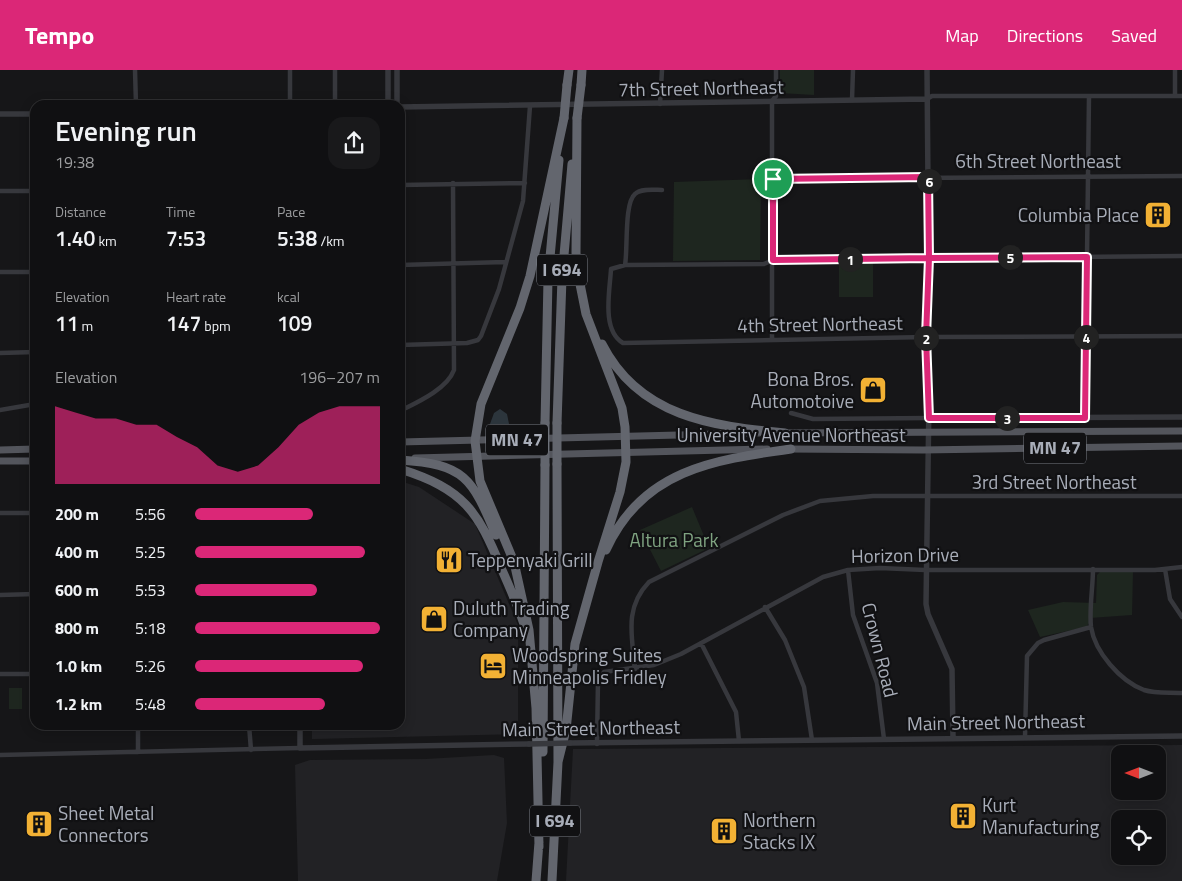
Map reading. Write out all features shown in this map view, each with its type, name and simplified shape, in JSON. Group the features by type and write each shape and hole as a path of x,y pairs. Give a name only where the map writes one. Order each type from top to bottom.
{"highway":[{"name":"I 694","path":"536,881 545,683 545,423 548,279 569,70"},
{"name":"I 694","path":"552,881 558,762 557,423 562,278 582,70"},
{"path":"539,847 538,752 533,665 526,611 514,562 480,481 475,441 482,404 520,308 530,276 564,118"},
{"path":"558,762 566,730 574,651 623,481 626,454 626,438 620,401 589,322 582,298 576,253 577,118"},
{"path":"582,298 592,324 610,356 627,378 652,400 682,415 713,425 785,433"},
{"path":"586,605 612,537 631,510 653,490 678,475 707,463 791,449"},
{"path":"405,460 445,466 471,484 481,499 526,611"},
{"path":"405,471 457,496 470,507 482,523 520,613 533,665"}],"main road":[{"name":"University Avenue Northeast","path":"405,442 785,433 1182,431"},
{"name":"University Avenue Northeast","path":"405,459 791,449 929,450 1182,446"},
{"path":"0,450 30,449"},
{"path":"0,461 30,461"}],"street":[{"path":"135,70 136,100"},
{"path":"290,70 290,100"},
{"path":"335,70 335,100"},
{"path":"388,70 388,100"},
{"path":"397,70 398,100"},
{"path":"660,104 662,70"},
{"path":"772,340 772,101 776,96 776,70"},
{"path":"852,100 853,70"},
{"path":"927,70 929,258 926,337 929,450 925,570 928,614 952,669 953,738"},
{"path":"1175,70 1175,96"},
{"name":"7th Street Northeast","path":"405,106 530,106 927,99 932,96 1182,96"},
{"path":"1085,418 1090,96"},
{"path":"405,345 478,340 499,289 523,201 530,106"},
{"path":"0,114 30,114"},
{"name":"6th Street Northeast","path":"773,179 1182,176"},
{"path":"405,408 426,397 447,381 454,370 453,183"},
{"path":"405,184 525,183"},
{"path":"662,190 640,191 634,194 630,203 625,264 764,264 773,260 1182,256"},
{"path":"0,191 30,191"},
{"path":"405,265 505,262"},
{"name":"4th Street Northeast","path":"625,264 611,269 609,303 613,332 623,343 926,337 1182,336"},
{"path":"0,272 30,272"},
{"path":"0,353 30,352"},
{"path":"0,410 30,405"},
{"name":"University Avenue Northeast","path":"791,413 813,419 1182,417"},
{"name":"3rd Street Northeast","path":"634,669 630,624 632,609 638,593 649,582 783,515 820,501 873,496 1182,496"},
{"path":"0,513 30,513"},
{"name":"Horizon Drive","path":"597,744 598,680 604,672 654,665 701,643 823,577 848,570 880,568 925,570 1165,569 1182,567"},
{"path":"1093,569 1091,627 1108,662 1122,676 1143,690 1182,692"},
{"path":"1165,569 1170,599 1182,617"},
{"name":"Crown Road","path":"848,570 853,615 876,683 884,739"},
{"path":"0,595 30,594"},
{"path":"765,607 785,640 804,687 812,740"},
{"path":"1025,737 1027,656 1038,643 1044,640 1091,627"},
{"path":"701,643 736,712 739,741"},
{"path":"0,674 30,674"},
{"path":"138,730 138,752"},
{"path":"249,730 251,750"},
{"path":"300,730 300,748"},
{"name":"Main Street Northeast","path":"0,755 570,743 1182,736"}],"shaded area":[{"path":"500,409 507,414 509,424 497,426 490,424 494,413"},
{"path":"405,483 419,487 475,524 518,625 518,734 312,739 312,730 405,730"},
{"path":"1111,745 1111,800 1166,800 1166,745 1182,745 1182,881 566,881 573,749"},
{"path":"494,755 504,758 507,823 497,881 298,881 295,765 310,760 426,759"}],"green space":[{"path":"780,70 814,70 814,95 780,93"},
{"path":"761,179 760,260 673,261 674,182"},
{"path":"839,262 873,262 873,297 839,297"},
{"name":"Altura Park","path":"692,507 709,548 661,571 640,530"},
{"path":"1100,572 1133,572 1132,615 1090,618 1090,622 1086,627 1040,637 1028,610 1063,602 1096,603 1097,575"},
{"path":"9,688 22,688 22,709 9,709"}],"place":[{"name":"Columbia Place","path":"1158,215"},
{"name":"Bona Bros. Automotoive","path":"873,390"},
{"name":"Teppenyaki Grill","path":"449,560"},
{"name":"Duluth Trading Company","path":"434,619"},
{"name":"Woodspring Suites Minneapolis Fridley","path":"493,666"},
{"name":"Kurt Manufacturing","path":"963,816"},
{"name":"Sheet Metal Connectors","path":"39,824"},
{"name":"Northern Stacks IX","path":"724,831"}],"route":[{"path":"773,179 773,260 929,258 929,298 926,337 929,418 1085,418 1087,257 929,258 928,177 773,179"}]}
